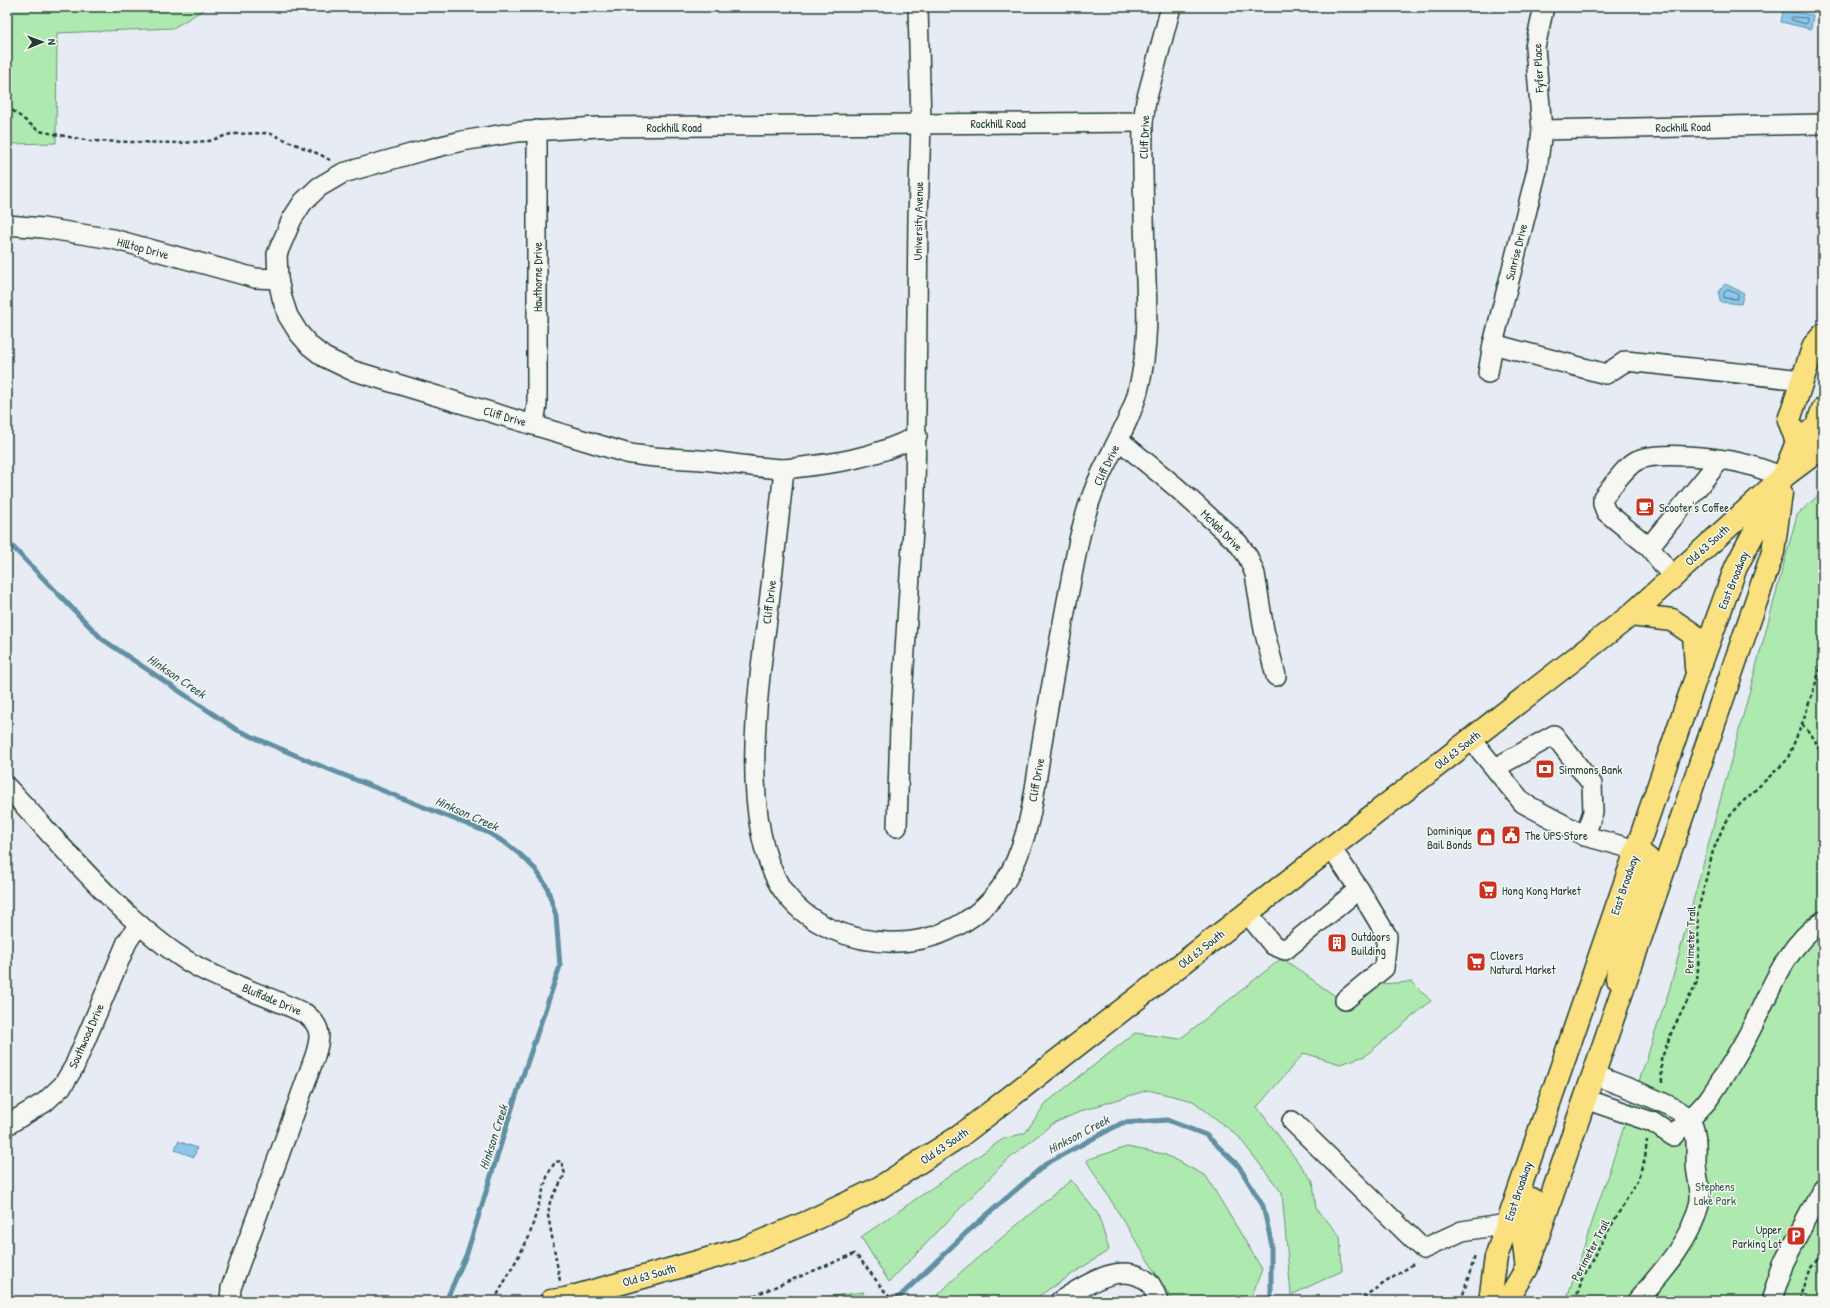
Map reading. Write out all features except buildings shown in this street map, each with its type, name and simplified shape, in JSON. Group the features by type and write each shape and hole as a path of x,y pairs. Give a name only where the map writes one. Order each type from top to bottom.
{"main road":[{"path":"1823,335 1814,345 1789,420 1797,442 1817,426 1823,409"},
{"name":"East Broadway","path":"1490,1301 1496,1257 1696,677 1736,567 1783,478 1797,442"},
{"name":"Old 63 South","path":"556,1292 572,1297 743,1249 808,1222 879,1188 960,1136 1631,615 1783,478 1823,447"},
{"name":"East Broadway","path":"1508,1301 1527,1268 1594,1075 1615,1008 1773,552 1783,478"},
{"path":"1631,615 1672,620 1694,635 1696,677"},
{"path":"1615,1008 1620,947 1645,875 1648,859 1637,850"},
{"path":"1585,1099 1576,1067 1602,994 1604,944"},
{"path":"1527,1268 1522,1227 1568,1095 1568,1084 1558,1076"}],"street":[{"name":"University Avenue","path":"897,827 897,777 915,500 917,436 918,217 921,124 918,7"},
{"name":"Cliff Drive","path":"784,469 756,720 756,777 759,825 765,849 781,887 792,902 818,923 835,931 864,940 903,942 915,941 938,934 963,923 975,915 999,891 1020,850 1034,789 1078,540 1086,510 1100,475 1131,414 1139,390 1148,329 1143,122 1146,101 1171,7"},
{"name":"Fyfer Place","path":"1542,130 1534,47 1544,7"},
{"name":"Rockhill Road","path":"278,279 277,254 292,219 303,202 318,187 343,173 462,141 497,134 537,130 598,127 1143,122"},
{"name":"Rockhill Road","path":"1542,130 1823,124"},
{"name":"Hawthorne Drive","path":"534,424 537,404 537,130"},
{"name":"Sunrise Drive","path":"1488,374 1493,344 1537,170 1542,130"},
{"name":"Hilltop Drive","path":"7,225 43,228 113,239 255,278 278,279"},
{"name":"Cliff Drive","path":"278,279 288,316 298,332 310,346 324,357 351,370 505,418 534,424 606,448 644,456 712,461 755,468 784,469 832,464 873,455 917,436"},
{"path":"1493,344 1606,374 1626,361 1803,380"},
{"name":"McNab Drive","path":"1119,440 1176,486 1238,543 1248,557 1255,574 1264,630 1276,676"},
{"path":"1673,576 1649,547 1606,512 1602,501 1603,497 1631,464 1640,459 1667,455 1748,464 1783,478"},
{"path":"1649,547 1720,460"},
{"path":"1495,768 1554,735 1592,784 1593,812 1585,836"},
{"path":"1471,739 1522,803 1585,836 1637,850"},
{"name":"Bluffdale Drive","path":"7,787 109,896 138,924 180,957 196,966 306,1014 313,1019 319,1031 319,1043 315,1056 231,1288 230,1301"},
{"path":"1331,848 1359,889 1386,936 1384,968 1345,1000"},
{"path":"1248,913 1274,945 1285,950 1359,889"},
{"path":"1673,1136 1706,1101 1743,1044 1782,966 1814,927 1823,921"},
{"name":"Southwood Drive","path":"7,1125 45,1102 63,1085 74,1067 126,942 138,924"},
{"path":"1594,1075 1675,1108 1689,1118 1695,1134 1696,1172 1700,1192 1700,1205 1687,1235 1662,1271 1637,1301"},
{"path":"1585,1099 1652,1122 1673,1136 1683,1148 1696,1172"},
{"path":"1292,1122 1423,1249 1462,1231 1507,1224"},
{"path":"1771,1301 1784,1262 1823,1188"},
{"path":"1060,1301 1091,1282 1118,1273 1138,1276 1144,1280 1150,1285 1158,1301"}],"path":[{"path":"7,106 39,131 90,141 179,143 209,141 231,134 269,133 321,155 340,167 343,173"},
{"name":"Perimeter Trail","path":"1659,1101 1662,1089 1661,1060 1672,1031 1697,982 1699,952 1697,915 1713,851 1722,827 1734,810 1787,760 1802,724 1823,660"},
{"path":"1802,724 1815,740 1819,752 1822,765 1823,800"},
{"name":"Perimeter Trail","path":"1576,1301 1581,1283 1595,1254 1637,1181 1645,1158 1646,1143 1652,1122"},
{"path":"494,1301 529,1236 548,1174 555,1162 561,1161 565,1174 550,1202 548,1215 556,1292"},
{"path":"1461,1301 1484,1228"},
{"path":"1358,1301 1417,1261 1423,1249"},
{"path":"741,1301 854,1254 860,1259 892,1301"},
{"path":"1800,1301 1810,1270 1823,1254"}],"green space":[{"path":"7,7 208,7 173,28 57,33 56,143 7,144"},
{"name":"Stephens Lake Park","path":"1823,491 1823,1301 1566,1301 1669,991 1797,515"},
{"path":"1282,958 1349,1006 1380,984 1412,982 1431,1001 1365,1056 1340,1064 1304,1053 1257,1107 1313,1182 1316,1208 1340,1236 1342,1271 1291,1295 1282,1193 1238,1136 1193,1101 1148,1090 1084,1110 1052,1124 1004,1163 889,1282 861,1237 1003,1139 1025,1133 1046,1103 1135,1033 1180,1039"},
{"path":"1127,1147 1164,1154 1206,1176 1262,1269 1250,1301 1173,1301 1086,1160"},
{"path":"1071,1180 1098,1214 1109,1250 1031,1301 932,1301 962,1271"},
{"path":"864,1292 858,1301 795,1301 801,1300"}],"water":[{"path":"1783,11 1813,15 1811,29 1781,22"},
{"path":"1725,284 1744,293 1741,304 1720,302 1719,292"},
{"path":"178,1141 197,1148 194,1157 175,1150"}],"waterway":[{"name":"Hinkson Creek","path":"7,541 102,639 237,730 316,764 489,833 507,844 522,856 536,870 547,887 556,916 560,966 514,1102 467,1253 446,1301"},
{"name":"Hinkson Creek","path":"895,1301 966,1233 1047,1163 1122,1123 1167,1120 1206,1135 1238,1165 1263,1206 1271,1241 1271,1301"}],"place":[{"name":"Scooter's Coffee","path":"1645,507"},
{"name":"Simmons Bank","path":"1545,769"},
{"name":"The UPS Store","path":"1511,835"},
{"name":"Dominique Bail Bonds","path":"1486,837"},
{"name":"Hong Kong Market","path":"1488,890"},
{"name":"Outdoors Building","path":"1337,943"},
{"name":"Clovers Natural Market","path":"1476,962"},
{"name":"Upper Parking Lot","path":"1796,1236"}]}
